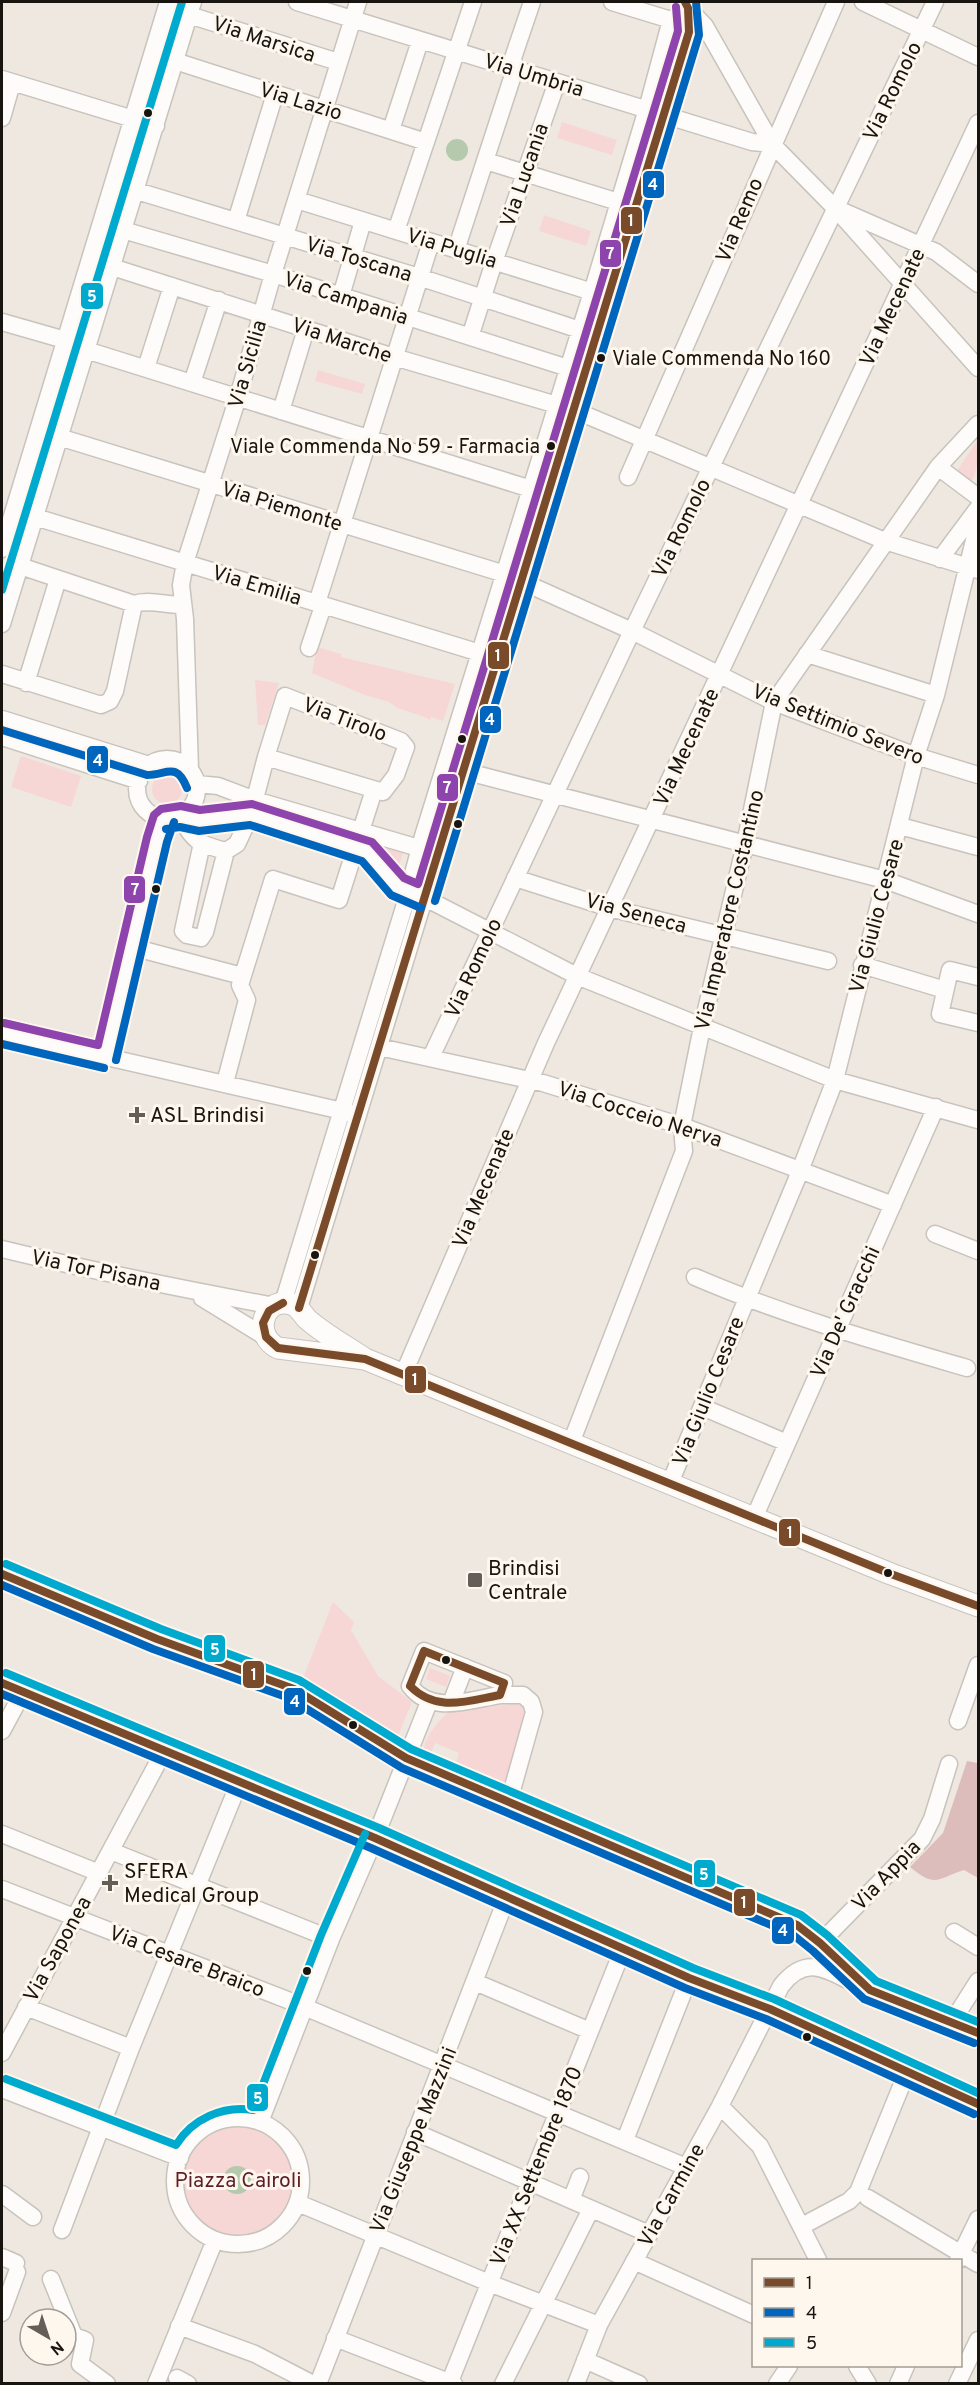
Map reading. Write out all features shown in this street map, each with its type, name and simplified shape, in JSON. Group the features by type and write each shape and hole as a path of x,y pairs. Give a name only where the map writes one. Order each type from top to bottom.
{"main road":[{"name":"Via Tor Pisana","path":"290,1309 365,1359 891,1574 978,1606"},
{"path":"264,1336 262,1324 266,1314 290,1309 307,1324 305,1336 291,1348"},
{"name":"Via Tor Pisana","path":"264,1336 278,1348 365,1359"}],"street":[{"path":"2,549 168,2"},
{"name":"Via Umbria","path":"297,2 752,142 772,144"},
{"name":"Via Sicilia","path":"190,769 181,585 184,563 238,397 273,274 358,2"},
{"path":"396,231 473,2"},
{"path":"456,250 515,69 513,58 532,2"},
{"path":"612,2 671,20"},
{"name":"Via Remo","path":"628,477 836,2"},
{"path":"863,2 978,57"},
{"name":"Via Romolo","path":"431,1057 632,630 935,2"},
{"path":"655,111 671,20 686,5"},
{"path":"686,5 705,26 772,144 835,208 978,368"},
{"path":"290,1309 358,1116 574,410 599,295 655,111 689,33 686,5"},
{"path":"2,624 137,191 191,8"},
{"name":"Via Marsica","path":"191,8 338,62"},
{"path":"391,130 420,41"},
{"name":"Via Lazio","path":"175,61 426,142"},
{"path":"2,118 7,81 156,126"},
{"name":"Via Lucania","path":"470,337 557,82"},
{"path":"236,221 275,94"},
{"name":"Via Mecenate","path":"403,1375 530,1079 577,976 801,504 978,123"},
{"path":"486,161 626,204"},
{"name":"Via Toscana","path":"137,191 419,277 580,330"},
{"name":"Via Puglia","path":"297,200 599,295"},
{"path":"835,208 936,252 978,284"},
{"path":"341,296 363,221"},
{"name":"Via Campania","path":"123,230 273,274 568,368"},
{"path":"309,648 341,524 431,242"},
{"name":"Via Marche","path":"112,267 394,357 574,410 885,541 974,569"},
{"path":"146,368 172,286"},
{"path":"290,1309 341,1110 419,848 580,330 599,295"},
{"path":"192,383 219,300"},
{"path":"2,322 65,340"},
{"path":"281,411 306,328"},
{"path":"86,350 531,489"},
{"path":"51,387 73,394"},
{"name":"Via Imperatore Costantino","path":"571,1443 684,1151 682,1126 774,702 938,467 978,423"},
{"name":"Via Piemonte","path":"59,437 505,574"},
{"path":"938,467 978,497"},
{"path":"940,559 978,508"},
{"name":"Via Emilia","path":"35,517 480,653"},
{"name":"Via Giulio Cesare","path":"670,1483 801,1170 835,1080 916,756 974,569 978,524"},
{"path":"20,566 134,604 144,600 164,605 183,604"},
{"name":"Via Settimio Severo","path":"505,574 632,630 774,702 916,756 978,776"},
{"path":"26,683 58,579"},
{"path":"2,675 100,705 110,701 115,691 134,604"},
{"path":"807,654 936,696"},
{"name":"Via Tirolo","path":"202,843 183,931 187,935 201,938 205,932 226,851 237,844 253,807 285,696 401,741 406,747 396,775 383,792 374,790"},
{"path":"2,720 149,765 166,759 183,763 190,769 197,784 194,803 172,817 157,839 106,1058"},
{"path":"2,737 139,781"},
{"path":"225,1083 247,1000 240,985 242,976 273,879 339,900 374,790 266,757"},
{"path":"149,765 137,789 142,806 156,817 199,821 253,807 362,829 439,853"},
{"path":"464,771 885,880 978,914"},
{"path":"197,784 218,786 253,807 368,852 398,887 425,898 577,976 835,1080 978,1120"},
{"path":"172,817 191,837 226,851"},
{"path":"900,825 978,847"},
{"name":"Via Seneca","path":"515,878 609,908 828,961"},
{"path":"132,947 242,976"},
{"path":"862,965 945,990"},
{"path":"978,977 950,970 940,1014 978,1023"},
{"path":"2,1033 341,1110 358,1116"},
{"name":"Via Cocceio Nerva","path":"379,1047 530,1079 682,1126 893,1205"},
{"name":"Via De' Gracchi","path":"754,1518 936,1107"},
{"path":"935,1234 978,1251"},
{"name":"Via Tor Pisana","path":"2,1249 141,1278 191,1292 290,1309"},
{"name":"Via Giulio Cesare","path":"695,1277 746,1299"},
{"name":"Via Tor Pisana","path":"191,1292 234,1315 264,1336"},
{"path":"746,1299 837,1330 967,1368"},
{"path":"702,1407 787,1443"},
{"path":"2,1574 157,1639 294,1689 406,1758 797,1925 870,1990"},
{"path":"500,1695 504,1683 424,1651 410,1686 420,1697 429,1702 445,1705 500,1695 523,1695 531,1702 534,1713 509,1801"},
{"path":"958,1721 978,1665"},
{"path":"451,1703 465,1667"},
{"path":"2,1683 375,1838 689,1978 770,2009 978,2104"},
{"path":"2,1731 23,1692"},
{"path":"260,2122 331,1939 375,1838 429,1702"},
{"name":"Via Saponea","path":"2,2053 164,1750"},
{"name":"Via Appia","path":"825,1948 922,1839 932,1819 949,1764"},
{"path":"62,2229 131,2048 239,1783"},
{"path":"2,1833 99,1873"},
{"path":"111,1851 331,1939"},
{"name":"Via Cesare Braico","path":"2,1889 443,2063 686,2167"},
{"name":"Via Giuseppe Mazzini","path":"318,2384 507,1896"},
{"path":"954,1932 978,1947"},
{"name":"Via XX Settembre 1870","path":"451,2383 556,2113 623,1949"},
{"path":"770,2009 781,1986 791,1974 809,1966 978,2034"},
{"path":"625,2140 689,1978"},
{"path":"952,2022 978,1981"},
{"path":"475,1982 590,2031"},
{"path":"26,2007 131,2048"},
{"name":"Via Carmine","path":"576,2384 599,2325 720,2106 770,2009"},
{"path":"802,2226 849,2201 858,2192 907,2072"},
{"path":"2,2089 180,2158"},
{"path":"720,2106 760,2146 818,2259"},
{"path":"240,2118 260,2122 276,2131 295,2153 301,2180 298,2203 286,2222 266,2238 241,2244 215,2240 205,2235 189,2221 179,2202 175,2181 180,2158 195,2135 212,2125 240,2118"},
{"path":"415,2132 649,2234"},
{"path":"571,2200 580,2177"},
{"path":"2,2194 33,2217"},
{"path":"868,2198 959,2257 978,2264"},
{"path":"298,2203 489,2283 599,2325"},
{"path":"503,2384 591,2209"},
{"path":"959,2257 978,2219"},
{"path":"156,2384 215,2240"},
{"path":"634,2261 752,2315"},
{"path":"2,2313 11,2264"},
{"path":"51,2279 74,2336 85,2340 80,2364 107,2384"},
{"path":"179,2326 255,2354 313,2384"},
{"path":"335,2338 451,2383"},
{"path":"957,2384 978,2340"},
{"path":"585,2360 639,2384"},
{"path":"777,2384 788,2367"},
{"path":"858,2367 868,2384"},
{"path":"898,2384 906,2367"}],"green space":[{"path":"562,122 617,140 612,155 557,138"},
{"path":"544,215 591,231 586,246 539,231"},
{"path":"318,370 365,384 362,394 315,381"},
{"path":"978,439 978,463 973,479 967,483 956,476 957,471"},
{"path":"317,647 341,654 341,657 455,684 443,721 431,717 430,720 397,708 389,702 365,695 312,673"},
{"path":"255,680 279,683 265,725 258,725"},
{"path":"21,756 81,776 71,807 11,787"},
{"path":"167,774 178,778 182,789 178,800 167,804 156,800 152,789 156,778"},
{"path":"378,845 403,853 398,869"},
{"path":"333,1602 354,1622 351,1630 378,1676 412,1702 396,1741 301,1683"},
{"path":"430,1668 450,1676 446,1687 426,1679"},
{"path":"528,1702 529,1706 503,1790 423,1756 429,1735 453,1707 480,1708","holes":["435,1743 459,1753 455,1766 430,1755"]},
{"name":"Piazza Cairoli","path":"238,2125 259,2129 277,2141 289,2159 293,2180 289,2201 277,2219 259,2231 238,2235 217,2231 199,2219 187,2201 183,2180 187,2159 199,2141 217,2129"}],"shaded area":[{"path":"457,139 465,142 468,150 465,158 457,161 449,158 446,150 449,142"},
{"path":"967,1761 978,1763 978,1878 964,1870 932,1880 910,1867 943,1833"},
{"path":"237,2166 247,2170 251,2180 247,2190 237,2194 227,2190 223,2180 227,2170"}],"transit line":[{"name":"5","path":"2,590 182,2"},
{"name":"1","path":"299,1308 689,32 688,8 685,2"},
{"name":"4","path":"435,901 699,35 696,2"},
{"name":"7","path":"4,1023 98,1045 147,837 154,815 161,809 181,806 200,810 252,804 372,842 404,878 418,884 678,31 676,7"},
{"name":"4","path":"2,730 147,775 175,772 187,788"},
{"name":"4","path":"116,1060 167,842 174,822"},
{"name":"4","path":"166,829 180,827 199,831 250,825 362,861 391,895 421,908"},
{"name":"4","path":"2,1044 104,1068"},
{"name":"1","path":"283,1303 269,1311 263,1323 266,1337 278,1348 365,1359 891,1574 978,1606"},
{"name":"5","path":"6,1564 161,1629 299,1680 411,1749 801,1915 827,1935 876,1981 978,2022"},
{"name":"1","path":"2,1574 157,1639 294,1689 406,1758 797,1925 820,1943 870,1990 978,2033"},
{"name":"4","path":"2,1585 153,1649 289,1698 402,1768 792,1934 864,1999 974,2043"},
{"name":"1","path":"424,1651 504,1683 500,1695 453,1703 431,1700 420,1694 410,1686 424,1651"},
{"name":"5","path":"6,1673 379,1828 693,1968 774,1999 978,2093"},
{"name":"1","path":"2,1683 375,1838 689,1978 770,2009 978,2104"},
{"name":"4","path":"2,1694 371,1848 685,1988 766,2019 974,2114"},
{"name":"5","path":"6,2079 176,2145 191,2128 209,2116 231,2110 253,2110 321,1935 365,1834"}],"place":[{"name":"Viale Commenda No 160","path":"601,358"},
{"name":"Viale Commenda No 59 - Farmacia","path":"551,446"},
{"name":"ASL Brindisi","path":"137,1115"},
{"name":"Brindisi Centrale","path":"475,1580"},
{"name":"SFERA Medical Group","path":"110,1883"}]}
